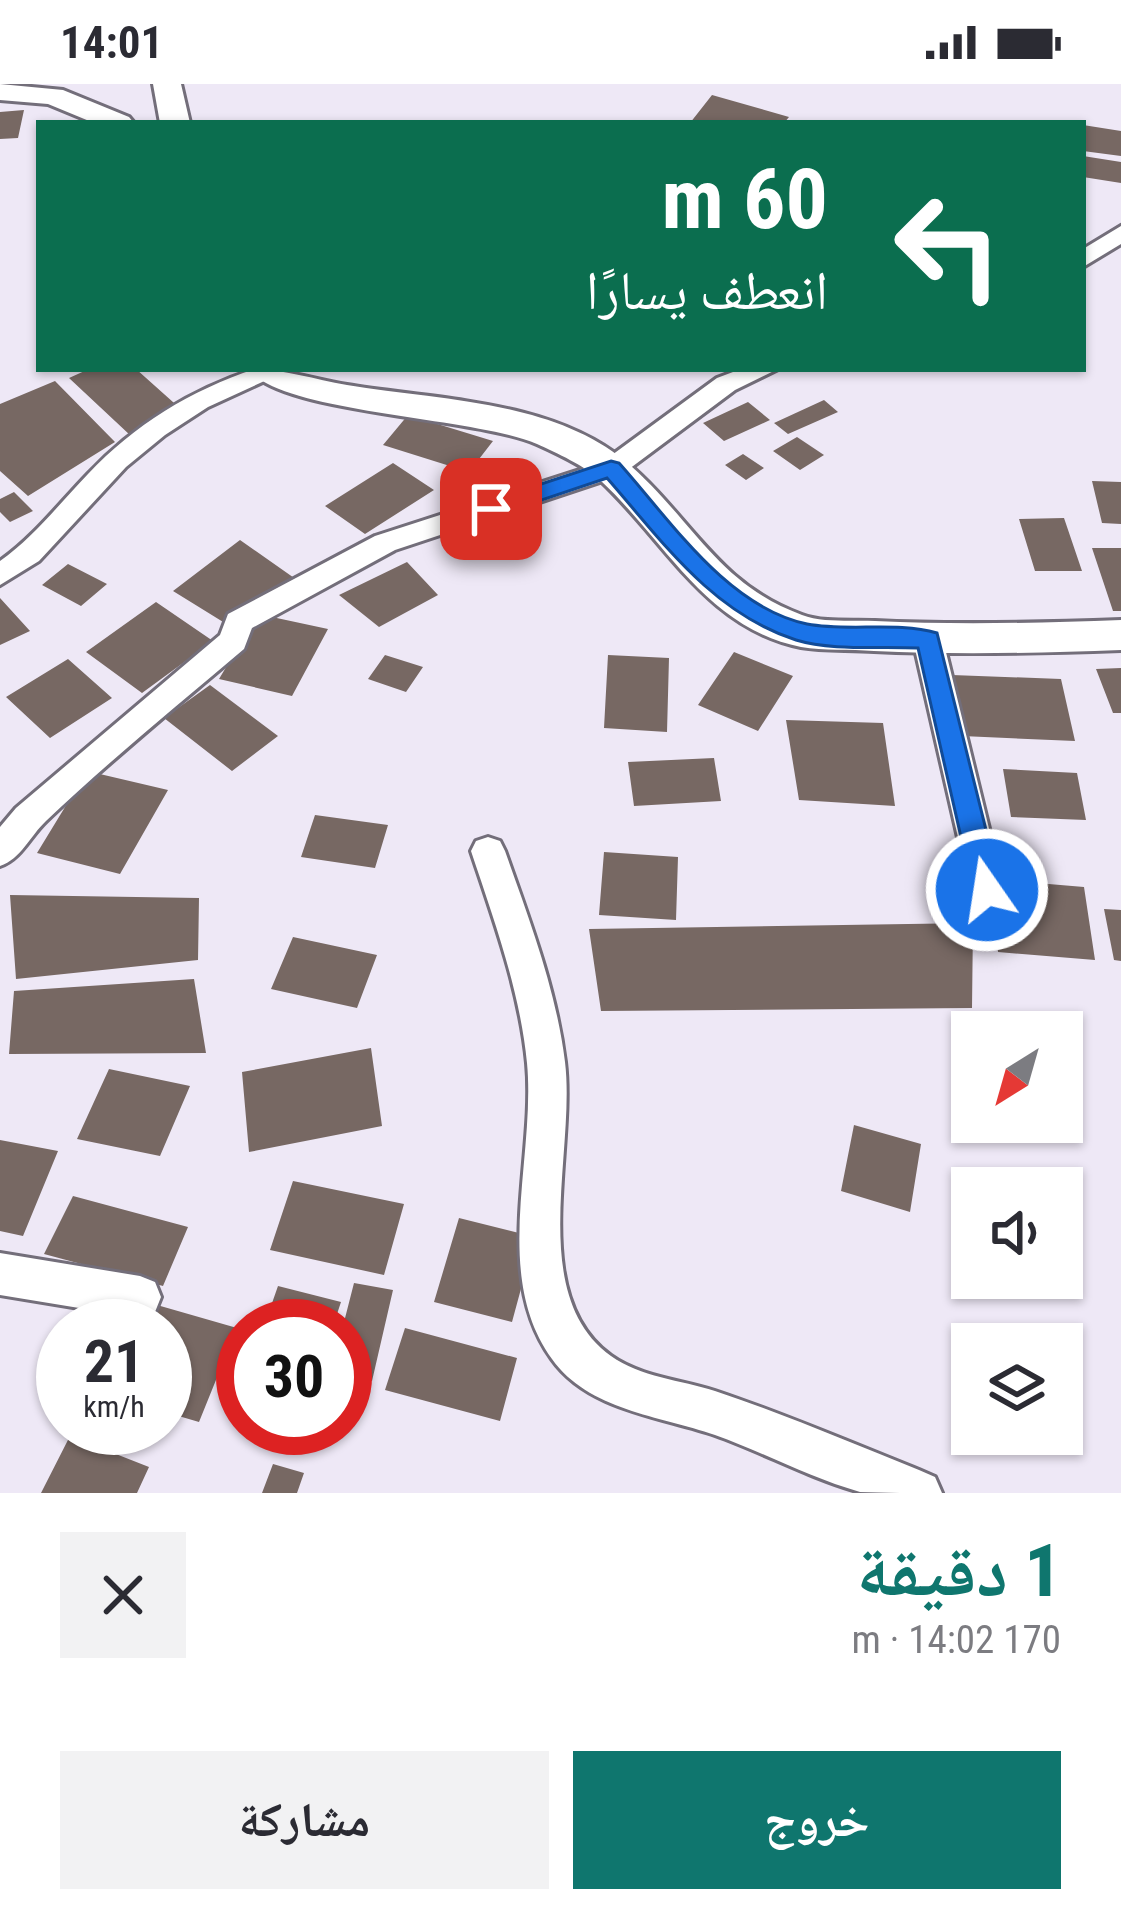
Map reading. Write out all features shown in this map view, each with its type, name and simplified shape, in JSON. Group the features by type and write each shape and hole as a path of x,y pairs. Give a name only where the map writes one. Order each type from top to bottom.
{"street":[{"path":"167,84 174,120"},
{"path":"0,92 53,96 112,120"},
{"path":"1086,258 1121,232"},
{"path":"0,575 51,535 100,477 159,429 230,384 264,372"},
{"path":"270,372 338,394 493,416 533,428 611,469 712,582 744,606 802,632 928,640 1121,635"},
{"path":"0,853 28,817 232,641 239,622 385,543 611,469 726,384 757,372"},
{"path":"928,640 987,890"},
{"path":"488,851 526,966 548,1069 546,1307 565,1346 595,1371 640,1393 710,1412 919,1493"},
{"path":"0,1274 140,1297"}],"building":[{"path":"712,95 789,117 786,120 692,120"},
{"path":"24,110 18,138 0,139 0,112"},
{"path":"1086,125 1121,131 1121,156 1086,151"},
{"path":"1086,156 1121,162 1121,183 1086,177"},
{"path":"82,372 139,372 183,411 131,436 69,378"},
{"path":"55,381 115,442 28,496 0,471 0,404"},
{"path":"824,400 838,412 788,434 774,423"},
{"path":"748,402 770,420 724,441 703,423"},
{"path":"408,415 493,441 469,472 383,445"},
{"path":"797,437 824,455 800,470 773,451"},
{"path":"743,454 764,468 746,480 725,465"},
{"path":"393,463 434,490 365,534 325,506"},
{"path":"1092,481 1121,482 1121,524 1102,523"},
{"path":"14,492 33,511 10,522 0,512 0,499"},
{"path":"1064,518 1082,571 1035,571 1019,519"},
{"path":"240,540 297,580 228,625 173,591"},
{"path":"1092,548 1121,548 1121,611 1113,611"},
{"path":"407,562 438,595 379,627 339,595"},
{"path":"68,564 107,584 81,606 42,585"},
{"path":"0,598 30,631 0,645"},
{"path":"156,602 213,641 142,693 86,652"},
{"path":"258,614 328,629 292,696 219,679"},
{"path":"734,652 793,676 758,731 698,705"},
{"path":"385,655 423,667 406,692 368,679"},
{"path":"608,655 669,658 667,732 604,728"},
{"path":"68,659 112,698 50,738 6,697"},
{"path":"1121,668 1121,713 1113,713 1096,669"},
{"path":"952,675 1061,679 1075,741 962,736"},
{"path":"210,685 278,736 232,771 164,718"},
{"path":"786,720 883,723 895,806 799,800"},
{"path":"714,758 721,801 634,806 628,762"},
{"path":"1003,769 1077,773 1086,820 1011,817"},
{"path":"87,771 168,790 120,874 37,853"},
{"path":"315,815 388,825 375,868 301,857"},
{"path":"604,852 678,857 676,920 599,915"},
{"path":"991,879 1084,887 1095,960 998,952"},
{"path":"10,895 199,898 198,960 16,979"},
{"path":"1104,909 1121,910 1121,961 1114,960"},
{"path":"973,923 972,1008 601,1011 589,929"},
{"path":"293,937 377,955 357,1008 271,989"},
{"path":"194,979 206,1053 9,1054 14,991"},
{"path":"371,1048 382,1126 249,1152 242,1072"},
{"path":"109,1069 190,1086 160,1156 77,1139"},
{"path":"854,1125 921,1144 910,1212 841,1191"},
{"path":"0,1140 58,1151 23,1236 0,1231"},
{"path":"293,1181 404,1204 384,1275 270,1250"},
{"path":"73,1196 188,1227 163,1286 44,1254"},
{"path":"459,1218 535,1237 512,1322 434,1302"},
{"path":"354,1283 393,1290 372,1381 372,1299 350,1299"},
{"path":"278,1286 329,1299 273,1299"},
{"path":"192,1315 216,1322 216,1380 199,1422 192,1420"},
{"path":"405,1328 517,1358 500,1421 385,1390"},
{"path":"60,1455 118,1455 149,1467 137,1493 41,1493"},
{"path":"273,1464 304,1473 297,1493 262,1493"}],"route":[{"path":"491,509 611,469 712,582 744,606 802,632 928,640 987,890"}]}
